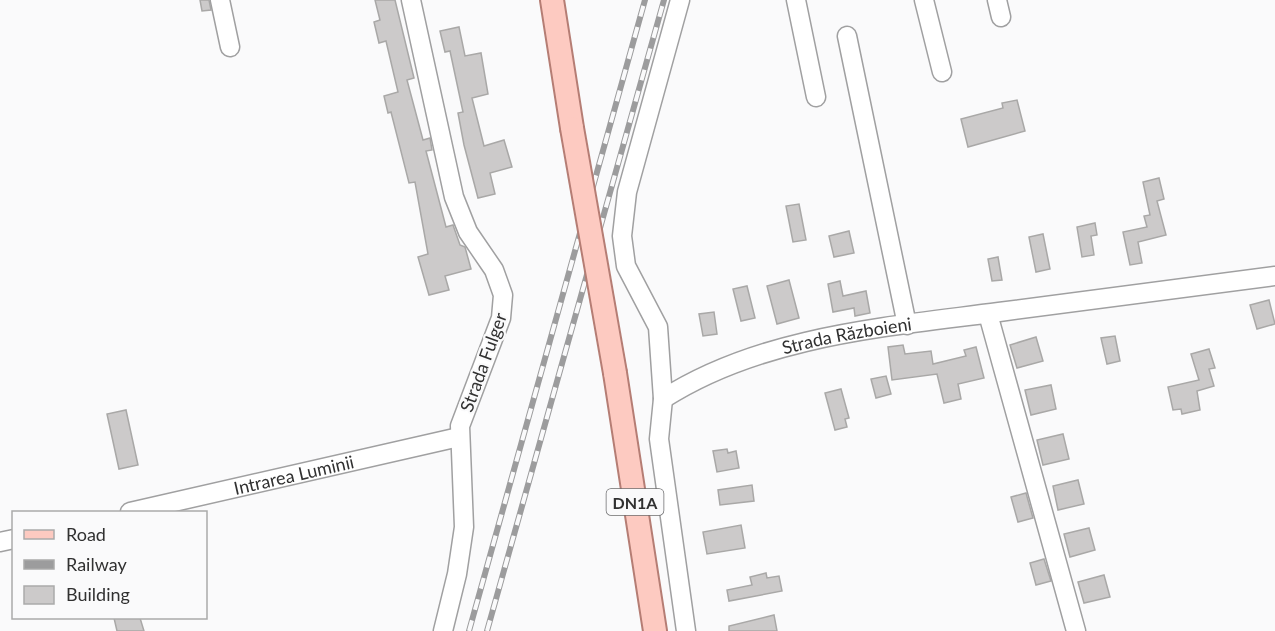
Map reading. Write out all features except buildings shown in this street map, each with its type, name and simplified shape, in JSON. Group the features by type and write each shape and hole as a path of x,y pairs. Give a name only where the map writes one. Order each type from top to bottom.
{"main road":[{"name":"DN1A","path":"552,0 656,631"}],"street":[{"path":"220,0 230,47"},
{"name":"Strada Fulger","path":"411,0 454,197 468,232 495,270 503,295 501,318 463,416 459,437 464,527 457,574 443,631"},
{"path":"680,0 627,192 622,236 626,266 658,327 663,399 659,439 686,631"},
{"path":"796,0 816,97"},
{"path":"924,0 942,72"},
{"path":"847,36 907,325"},
{"name":"Strada Războieni","path":"663,399 709,374 763,353 907,325 1275,276"},
{"path":"988,314 1076,631"},
{"name":"Intrarea Luminii","path":"139,511 459,437"}],"railway":[{"path":"469,631 645,0"},
{"path":"487,631 664,0"}]}
